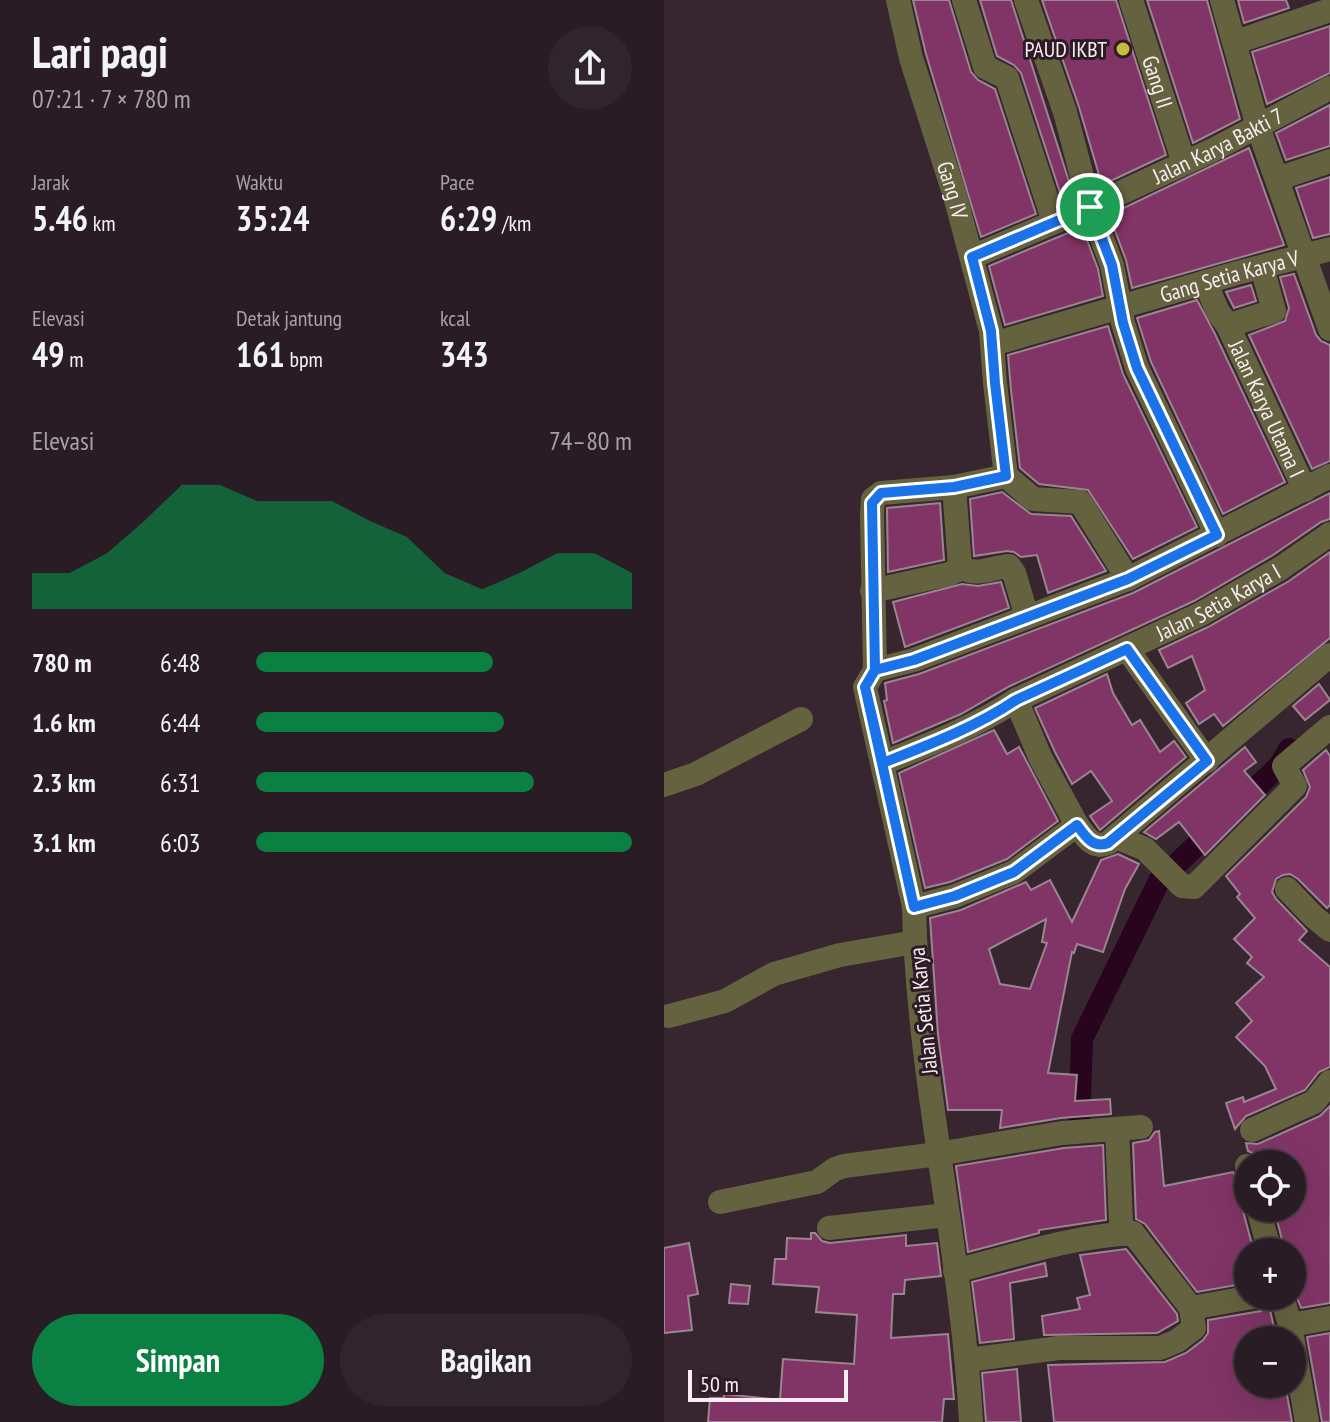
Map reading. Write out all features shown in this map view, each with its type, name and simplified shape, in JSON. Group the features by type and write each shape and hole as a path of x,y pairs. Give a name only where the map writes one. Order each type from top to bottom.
{"street":[{"name":"Gang IV","path":"898,0 911,58 930,109 988,318 1006,476"},
{"path":"964,0 985,67 1007,78 1054,222"},
{"path":"1026,0 1058,88 1083,180 1112,265 1123,323 1137,368 1217,535"},
{"name":"Gang II","path":"1131,0 1184,163"},
{"path":"1222,0 1258,127 1330,329"},
{"path":"1236,42 1295,10 1330,10"},
{"name":"Jalan Karya Bakti 7","path":"972,257 1184,163 1330,88"},
{"path":"1279,185 1283,177 1330,161"},
{"name":"Gang Setia Karya V","path":"993,344 1330,249"},
{"name":"Jalan Karya Utama I","path":"1262,267 1274,311 1229,327 1305,490"},
{"path":"1205,282 1218,312 1229,327"},
{"path":"1128,579 1082,503 1033,499 1006,476 954,487 881,493 873,499 875,670 914,660 1128,579 1330,476"},
{"path":"954,487 962,568"},
{"name":"Jalan Setia Karya I","path":"883,763 927,746 1016,700 1228,600 1330,534"},
{"path":"872,591 949,574 962,568 972,572 1009,566 1027,617"},
{"path":"1127,649 1207,761"},
{"path":"1016,700 1041,759 1077,825 1090,842 1097,845 1108,843 1116,837 1330,655"},
{"name":"Jalan Setia Karya","path":"875,670 865,687 914,907 938,1154 968,1360 971,1422"},
{"path":"664,785 696,774 801,719"},
{"path":"1116,837 1138,844 1182,886 1194,887 1295,786 1284,766 1330,727"},
{"path":"914,907 955,896 1014,872 1077,825"},
{"path":"1287,889 1330,930"},
{"path":"666,1019 725,1001 774,974 840,955 915,942"},
{"path":"1252,1130 1314,1102 1330,1082"},
{"path":"720,1202 817,1182 844,1166 1062,1133 1123,1129 1121,1223 1125,1234"},
{"path":"829,1228 947,1215"},
{"path":"955,1271 1036,1249 1133,1233 1191,1308 1194,1328 1177,1341 1160,1348 1059,1348 968,1360"},
{"path":"1191,1308 1234,1300"},
{"path":"1286,1310 1315,1418"},
{"path":"1290,1325 1330,1318"}],"building":[{"path":"913,0 949,0 971,72 978,80 995,89 1036,214 981,237"},
{"path":"980,0 1011,0 1074,197 1063,202 1021,73 1014,65 997,56"},
{"path":"1042,0 1116,0 1166,155 1102,185"},
{"path":"1147,0 1207,0 1240,119 1193,143"},
{"path":"1238,0 1286,0 1289,8 1244,23"},
{"path":"1330,26 1330,73 1267,104 1252,52"},
{"path":"1330,105 1330,146 1286,160 1276,133"},
{"path":"1249,148 1284,245 1132,288 1126,260 1109,215"},
{"path":"1330,177 1330,234 1313,238 1296,188"},
{"path":"1082,227 1098,269 1103,296 1005,325 989,266"},
{"path":"1294,274 1316,335 1330,345 1330,461 1312,469 1249,335 1285,321 1289,308 1280,277"},
{"path":"1251,285 1256,301 1234,308 1226,292"},
{"path":"1197,300 1285,482 1223,514 1151,362 1137,318"},
{"path":"1108,326 1123,374 1197,527 1133,559 1088,490 1039,484 1020,468 1011,390 1008,355"},
{"path":"1002,492 1031,514 1071,516 1106,571 1048,593 1037,555 1021,557 1007,551 974,556 970,499"},
{"path":"1330,493 1330,519 1194,601 1010,686 961,714 893,743 884,701 887,700 885,683 919,674 1133,593"},
{"path":"940,503 944,560 888,572 887,508"},
{"path":"1330,552 1330,638 1223,726 1214,714 1199,724 1186,703 1205,690 1192,656 1168,668 1159,650 1208,627 1289,581"},
{"path":"1001,582 1009,608 905,647 893,602 962,584 978,586"},
{"path":"1107,674 1113,693 1132,725 1140,720 1160,752 1174,741 1186,757 1100,830 1090,816 1112,801 1091,771 1072,784 1035,708"},
{"path":"1319,684 1330,700 1305,720 1293,706"},
{"path":"994,730 1007,754 1019,747 1058,821 1007,859 950,882 925,888 899,773"},
{"path":"1245,747 1256,762 1244,771 1265,795 1205,855 1179,822 1156,839 1144,832"},
{"path":"1326,750 1330,756 1330,905 1327,908 1290,874 1276,879 1272,892 1307,931 1299,940 1330,967 1330,1067 1319,1072 1305,1090 1246,1116 1235,1129 1226,1103 1243,1097 1244,1102 1276,1089 1265,1066 1236,1037 1252,1021 1236,1003 1264,977 1247,963 1252,957 1234,939 1255,918 1237,897 1240,894 1226,876 1306,797 1310,787 1303,770"},
{"path":"1118,854 1139,864 1125,889 1103,952 1077,944 1072,952 1048,1073 1077,1075 1075,1101 1110,1099 1111,1114 1000,1128 1002,1110 948,1110 938,1035 930,918 961,910 1026,882 1031,890 1050,880 1072,922 1101,860","holes":["1046,919 1042,942 1047,943 1030,989 1000,984 989,949"]},
{"path":"1330,1106 1330,1303 1306,1307 1306,1238 1282,1238 1278,1222 1306,1222 1306,1150 1248,1150 1246,1143 1258,1144 1320,1116"},
{"path":"1159,1131 1164,1186 1234,1174 1234,1222 1246,1222 1250,1238 1234,1238 1234,1285 1197,1292 1145,1224 1136,1219 1133,1143 1149,1140"},
{"path":"1103,1145 1106,1220 1039,1230 1039,1233 968,1252 956,1166 1064,1148"},
{"path":"811,1233 830,1243 906,1235 906,1246 937,1243 941,1276 905,1280 904,1294 893,1294 891,1338 948,1334 954,1399 944,1399 942,1422 708,1422 710,1398 724,1398 724,1394 780,1400 783,1359 854,1364 857,1315 816,1312 819,1287 773,1284 775,1259 786,1259 787,1238 811,1239"},
{"path":"689,1243 698,1294 688,1296 692,1330 664,1333 664,1248"},
{"path":"1126,1249 1177,1314 1178,1321 1157,1333 1044,1335 1042,1316 1080,1309 1077,1298 1090,1295 1080,1255"},
{"path":"1045,1263 1047,1276 1010,1283 1014,1339 980,1343 972,1282"},
{"path":"731,1284 750,1286 748,1304 729,1303"},
{"path":"1270,1310 1274,1326 1234,1326 1234,1398 1288,1398 1292,1422 1054,1422 1048,1365 1165,1362 1186,1353 1203,1340 1208,1333 1208,1320"},
{"path":"1330,1333 1330,1422 1322,1422 1307,1337"},
{"path":"1017,1369 1021,1422 986,1422 982,1373"}],"waterway":[{"path":"1077,1128 1082,1039 1159,881 1280,765 1289,749"}],"place":[{"name":"PAUD IKBT","path":"1123,49"}],"route":[{"path":"1090,207 972,257 991,331 1006,476 954,487 881,493 873,499 875,670 865,687 914,907 955,896 1014,872 1077,825 1090,842 1097,845 1108,843 1207,761 1127,649 1016,700 927,746 883,763 865,687 868,678 875,670 914,660 1128,579 1217,535 1137,368 1123,323 1112,265 1090,207"}]}
